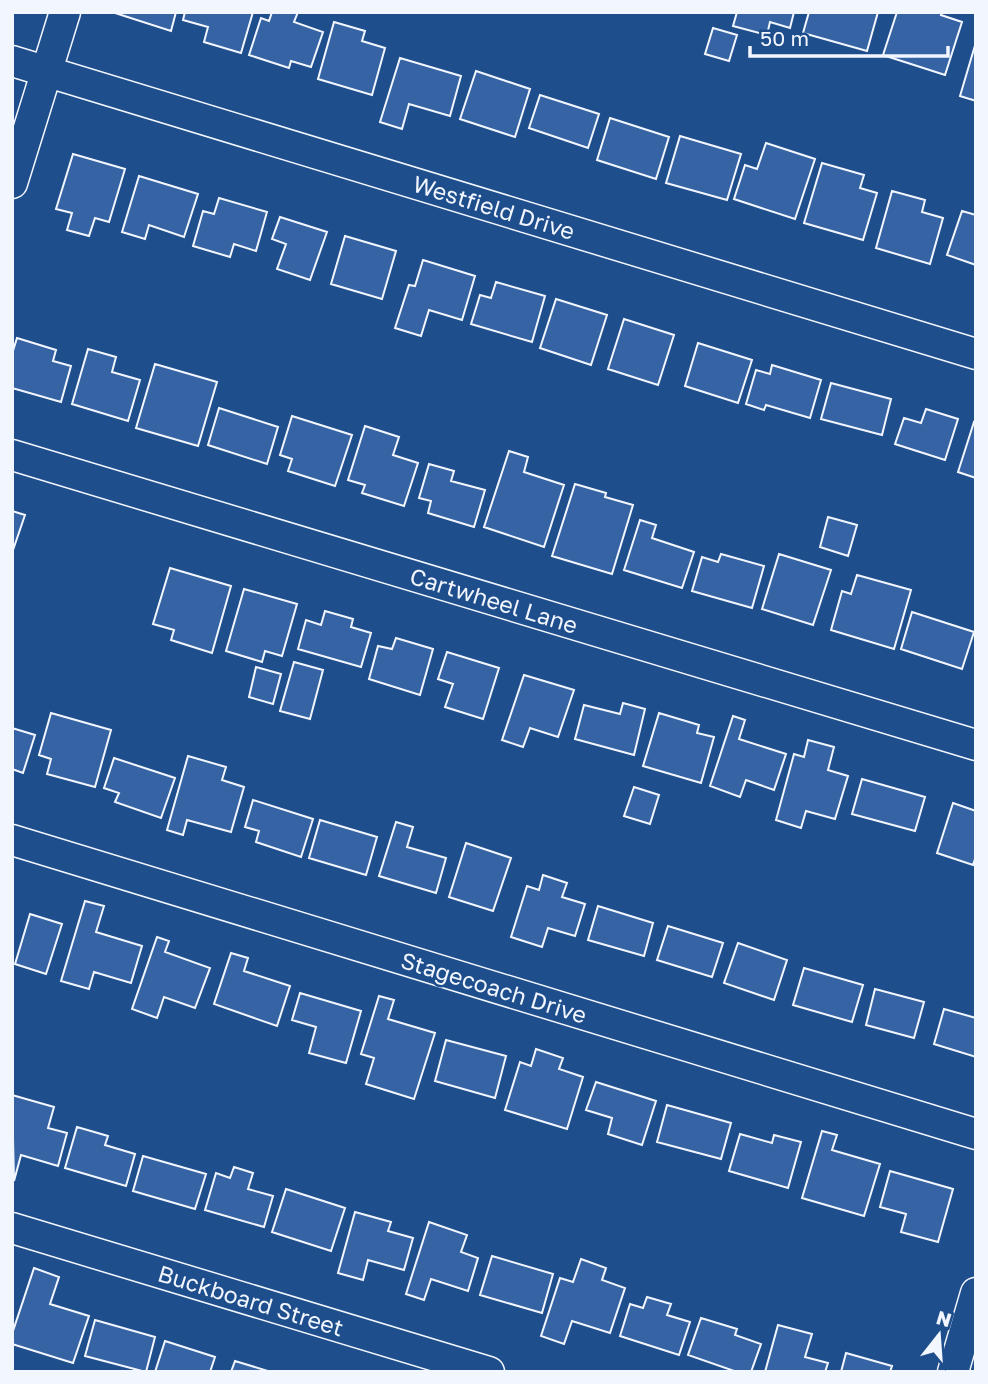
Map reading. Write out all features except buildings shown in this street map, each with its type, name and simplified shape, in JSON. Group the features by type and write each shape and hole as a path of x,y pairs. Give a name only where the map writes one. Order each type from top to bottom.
{"street":[{"path":"12,183 65,12"},
{"name":"Westfield Drive","path":"12,61 976,354"},
{"name":"Cartwheel Lane","path":"12,455 976,746"},
{"name":"Stagecoach Drive","path":"12,840 976,1134"},
{"name":"Buckboard Street","path":"12,1228 489,1372"},
{"path":"953,1372 976,1293"}]}
